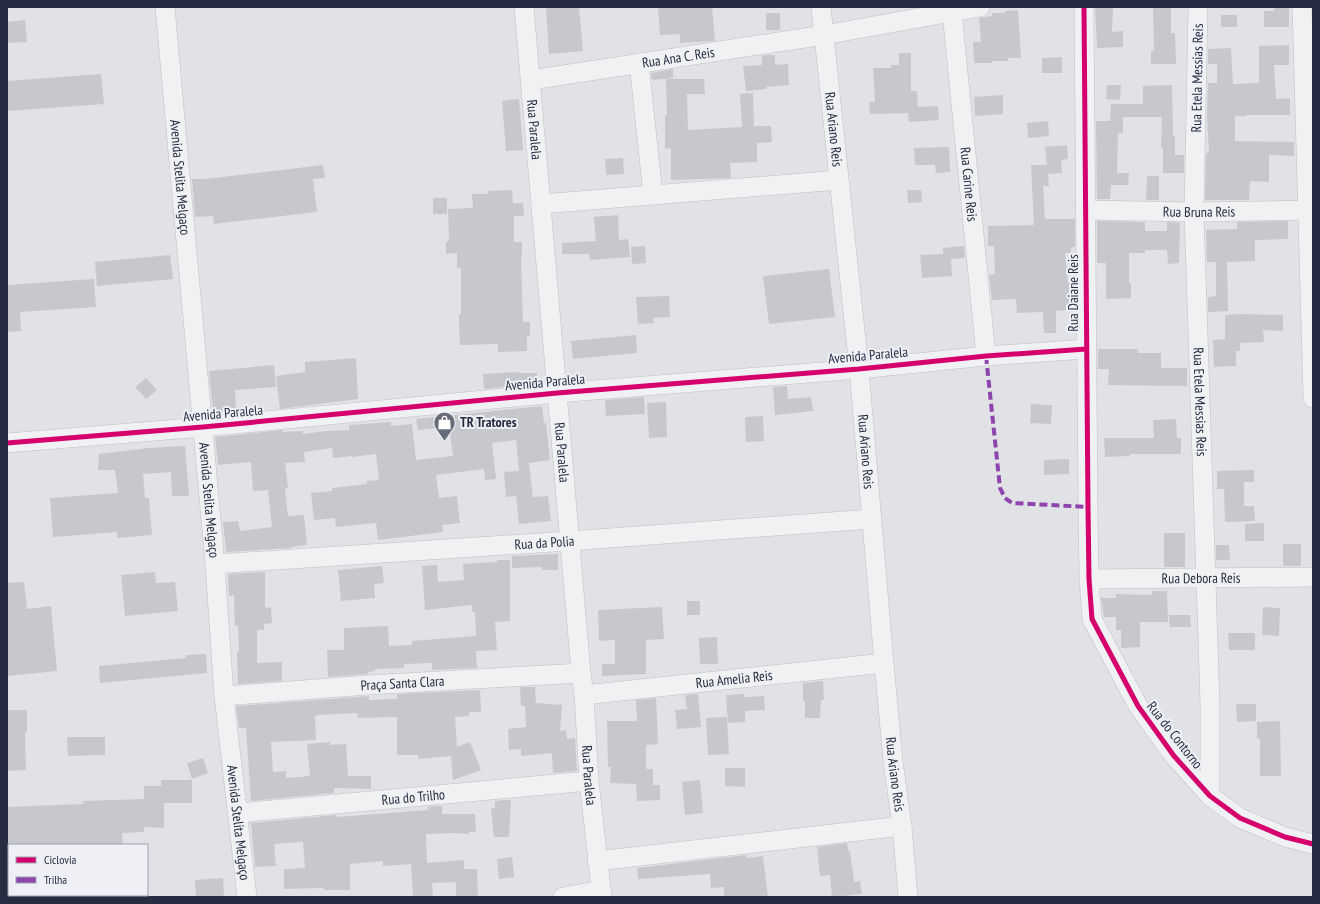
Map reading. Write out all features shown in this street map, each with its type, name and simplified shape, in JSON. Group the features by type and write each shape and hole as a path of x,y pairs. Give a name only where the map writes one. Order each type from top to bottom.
{"street":[{"name":"Avenida Stelita Melgaço","path":"165,7 215,564 224,696 247,897"},
{"name":"Rua Paralela","path":"524,7 556,393 584,695 589,781 602,894"},
{"name":"Rua Ariano Reis","path":"821,7 859,369 893,761 902,826 908,897"},
{"name":"Rua Ana C. Reis","path":"531,80 824,35 980,7"},
{"name":"Rua Daiane Reis","path":"1084,7 1089,579"},
{"name":"Rua Etela Messias Reis","path":"1198,7 1194,212 1210,704 1210,796"},
{"path":"1302,7 1311,210 1313,398"},
{"name":"Rua Carine Reis","path":"952,12 986,356"},
{"path":"639,63 653,195"},
{"path":"541,204 839,180"},
{"name":"Rua Bruna Reis","path":"1085,210 1194,212 1311,210"},
{"name":"Avenida Paralela","path":"7,443 203,427 556,393 859,369 986,356 1086,350"},
{"name":"Rua da Polia","path":"215,564 569,541 872,519"},
{"name":"Rua Debora Reis","path":"1089,579 1313,577"},
{"name":"Rua do Contorno","path":"1089,579 1092,619 1138,706 1174,756 1210,796 1240,818 1285,837 1313,844"},
{"name":"Rua Amelia Reis","path":"584,695 884,663"},
{"name":"Praça Santa Clara","path":"224,696 368,685 581,673"},
{"name":"Rua do Trilho","path":"238,813 589,781"},
{"path":"597,861 902,826"},
{"path":"562,897 602,894"}],"building":[{"path":"546,7 579,7 583,51 549,54"},
{"path":"658,7 712,7 715,41 680,43 680,34 660,35"},
{"path":"1095,7 1113,7 1112,32 1123,31 1123,47 1097,48"},
{"path":"1153,7 1171,7 1171,33 1175,33 1176,64 1151,64 1151,51 1154,51"},
{"path":"1274,7 1289,7 1289,27 1264,27 1264,11 1274,11"},
{"path":"1018,10 1021,58 1008,58 1008,61 992,61 992,63 974,63 973,42 981,42 979,18 992,16 992,13 1005,13 1005,11"},
{"path":"766,13 780,13 780,30 766,30"},
{"path":"1221,15 1237,15 1237,27 1221,27"},
{"path":"25,20 27,42 7,43 7,22"},
{"path":"1289,45 1289,65 1274,65 1276,99 1290,98 1290,115 1235,116 1235,141 1294,142 1294,156 1269,155 1269,182 1250,181 1249,200 1205,200 1206,153 1209,153 1207,117 1208,83 1217,83 1217,64 1208,64 1208,49 1231,48 1233,84 1259,83 1259,46"},
{"path":"899,53 911,53 911,91 917,91 918,107 938,106 939,120 909,122 908,113 870,114 869,102 875,102 873,68 891,68 891,65 899,65"},
{"path":"775,55 775,65 788,64 789,85 746,91 743,66 762,65 762,56"},
{"path":"1062,57 1062,73 1042,73 1042,58"},
{"path":"673,69 673,78 652,80 651,73"},
{"path":"101,74 104,104 7,111 7,81"},
{"path":"666,79 704,79 705,94 687,94 688,130 742,127 740,94 753,93 754,126 771,126 772,142 757,143 757,162 730,163 731,178 671,180 671,148 665,149 665,115 667,115"},
{"path":"1107,85 1121,85 1120,100 1106,99"},
{"path":"1172,85 1175,155 1184,155 1184,173 1163,173 1163,148 1161,148 1162,117 1123,117 1123,133 1118,133 1117,173 1129,173 1128,185 1111,185 1110,199 1097,199 1096,121 1110,121 1111,104 1143,104 1143,86"},
{"path":"1003,95 1003,114 975,116 974,97"},
{"path":"519,99 523,150 506,151 502,101"},
{"path":"1048,121 1049,136 1028,138 1027,123"},
{"path":"1067,145 1068,159 1061,160 1062,173 1048,174 1049,186 1043,186 1045,219 1075,219 1075,247 1071,247 1071,253 1065,253 1068,283 1070,283 1072,295 1072,310 1056,311 1056,333 1044,333 1043,312 1017,313 1016,299 992,300 989,275 995,274 994,246 988,246 988,226 1034,225 1031,165 1047,165 1045,147"},
{"path":"949,147 950,172 936,173 935,165 915,165 914,148"},
{"path":"623,158 624,174 606,175 605,159"},
{"path":"323,165 325,178 313,179 317,212 214,224 213,216 195,217 192,179 205,179"},
{"path":"1147,176 1159,176 1159,200 1146,200"},
{"path":"512,190 513,203 523,203 524,216 514,216 514,242 522,242 523,322 530,322 530,336 527,336 527,351 498,352 498,344 460,345 459,314 461,314 461,268 457,268 457,253 446,254 446,242 449,241 448,209 473,208 472,194 488,194 488,191"},
{"path":"907,190 921,190 922,202 908,203"},
{"path":"433,198 447,198 447,214 433,214"},
{"path":"618,215 619,240 628,239 630,257 590,260 589,254 562,254 562,243 596,241 594,217"},
{"path":"1097,221 1145,222 1145,231 1167,231 1167,222 1180,223 1179,263 1168,264 1167,250 1145,250 1145,253 1129,253 1129,283 1131,283 1131,298 1106,299 1106,263 1097,263"},
{"path":"1288,221 1288,239 1255,240 1255,261 1227,262 1228,311 1208,312 1208,297 1216,296 1216,262 1207,262 1206,230 1237,229 1237,222"},
{"path":"645,246 646,263 632,264 631,247"},
{"path":"964,246 965,258 951,259 952,276 922,278 920,255 943,254 943,248"},
{"path":"170,255 173,279 97,286 95,262"},
{"path":"829,269 835,317 769,324 763,276"},
{"path":"94,279 96,307 20,312 21,331 7,332 7,285"},
{"path":"669,296 670,317 653,318 654,323 638,324 636,297"},
{"path":"1225,315 1283,315 1283,331 1263,330 1264,342 1240,343 1240,351 1236,351 1236,366 1214,367 1213,340 1225,339"},
{"path":"636,335 637,353 573,359 571,341"},
{"path":"1098,349 1138,349 1138,353 1161,353 1161,368 1187,368 1187,386 1108,385 1109,369 1098,369"},
{"path":"356,358 358,399 280,409 276,376 305,372 305,362"},
{"path":"274,365 276,387 235,390 236,411 213,413 209,371"},
{"path":"519,372 537,373 538,384 484,389 483,374"},
{"path":"146,378 157,390 146,399 135,387"},
{"path":"787,386 788,399 811,397 813,411 775,415 773,387"},
{"path":"644,397 645,414 606,416 605,400"},
{"path":"666,402 667,437 649,438 647,403"},
{"path":"1031,404 1052,405 1051,424 1030,423"},
{"path":"542,406 544,423 546,423 550,460 529,463 533,497 548,496 551,521 519,524 516,496 506,497 504,472 519,471 516,440 492,443 496,479 485,480 484,469 436,475 439,498 457,496 460,523 442,525 443,532 378,540 376,523 336,527 335,518 314,520 311,493 332,491 332,488 367,484 367,481 379,480 376,454 333,458 332,448 304,452 305,462 285,463 288,488 285,488 288,516 304,515 307,545 291,547 292,548 226,552 223,522 238,521 240,531 272,527 268,490 253,491 251,462 218,465 215,437 282,430 282,432 303,431 303,434 349,430 349,425 391,422 391,426 412,424 416,460 453,456 449,427 418,430 416,419"},
{"path":"763,416 764,441 746,442 745,417"},
{"path":"1176,419 1177,438 1181,438 1181,454 1130,454 1130,456 1105,457 1104,438 1154,438 1153,420"},
{"path":"185,446 189,496 172,496 171,472 143,474 145,498 149,498 152,535 117,538 117,532 53,537 50,498 118,493 115,470 98,470 99,454 149,448"},
{"path":"1069,459 1069,474 1044,475 1044,460"},
{"path":"1254,470 1254,482 1244,482 1244,506 1254,506 1255,521 1225,522 1224,489 1217,489 1217,471"},
{"path":"1264,523 1264,541 1245,541 1245,524"},
{"path":"1164,533 1185,533 1185,567 1164,567"},
{"path":"1283,544 1301,544 1301,566 1283,566"},
{"path":"1216,545 1229,545 1230,560 1216,560"},
{"path":"558,554 558,570 542,570 542,567 512,568 512,556"},
{"path":"497,560 510,560 510,621 495,622 497,650 476,651 477,668 432,670 432,663 404,664 404,668 375,669 375,671 368,672 368,674 328,677 327,650 344,650 344,628 388,626 389,646 412,645 412,641 476,636 475,612 472,612 472,605 425,610 422,566 437,565 438,582 464,580 463,564 497,562"},
{"path":"382,566 384,583 374,584 375,598 341,601 338,570"},
{"path":"155,572 156,583 175,582 178,611 125,616 121,575"},
{"path":"265,572 265,608 271,607 272,623 264,624 264,630 257,630 257,663 282,662 282,681 238,684 238,626 235,626 234,595 229,596 228,574"},
{"path":"24,582 27,609 51,606 57,671 7,676 7,583"},
{"path":"1152,591 1167,591 1168,622 1140,622 1140,647 1121,648 1121,630 1116,630 1116,617 1104,617 1101,598 1116,598 1116,594 1152,595"},
{"path":"687,601 700,601 700,615 687,615"},
{"path":"662,607 664,639 646,640 646,674 602,676 602,664 615,664 615,640 599,641 598,610"},
{"path":"1263,607 1280,608 1279,636 1262,635"},
{"path":"1169,615 1190,615 1191,627 1170,627"},
{"path":"1228,633 1255,633 1255,650 1229,650"},
{"path":"717,637 718,664 700,664 699,638"},
{"path":"206,654 207,673 100,683 99,666 186,658 186,655"},
{"path":"823,681 824,700 821,700 820,718 805,718 803,683"},
{"path":"520,687 535,687 536,703 562,705 560,731 566,730 567,739 575,738 577,771 553,773 552,753 521,756 521,749 509,750 508,729 526,727 525,706 521,706"},
{"path":"480,690 481,712 469,712 469,716 455,717 457,747 470,742 481,770 453,780 451,756 418,759 418,755 397,755 397,717 358,718 357,713 320,715 315,716 316,740 271,742 273,772 286,771 286,778 310,776 307,744 330,742 330,745 346,744 348,776 371,776 371,789 334,788 334,793 251,801 246,728 239,728 236,706 369,696 369,700 397,699 397,694"},
{"path":"698,694 701,727 677,729 675,710 687,709 685,695"},
{"path":"744,694 744,697 764,696 765,710 745,711 745,722 728,723 726,695"},
{"path":"656,698 658,744 646,745 646,769 653,769 653,785 660,785 660,800 637,801 636,784 610,783 611,767 608,767 607,721 637,721 636,700"},
{"path":"1236,704 1256,704 1256,721 1237,722"},
{"path":"7,710 27,710 27,732 25,732 26,770 7,771"},
{"path":"727,717 729,754 708,755 706,718"},
{"path":"1280,721 1281,776 1260,776 1260,739 1257,739 1257,722"},
{"path":"67,737 105,737 105,755 68,756"},
{"path":"203,758 208,773 192,779 187,763"},
{"path":"725,768 745,768 745,787 725,786"},
{"path":"161,780 192,780 192,803 164,803 164,828 144,827 144,832 122,833 123,844 7,845 7,807 83,804 83,801 144,799 144,786 161,786"},
{"path":"700,780 703,813 685,815 682,782"},
{"path":"511,800 509,837 494,837 491,808 495,808 495,801"},
{"path":"442,806 442,814 475,814 476,832 469,832 469,834 426,834 427,863 464,860 464,869 477,869 478,897 456,897 456,882 432,883 433,897 413,897 411,864 383,866 383,861 350,864 350,890 324,890 324,888 284,889 284,869 305,868 303,842 274,844 276,866 255,867 251,823 336,815 338,817 428,810 428,807"},
{"path":"847,843 848,851 850,851 854,882 860,881 862,894 832,897 830,875 820,876 817,847"},
{"path":"746,855 746,858 763,856 768,897 724,897 724,887 711,888 710,874 638,879 637,868"},
{"path":"512,857 514,877 499,879 497,859"},
{"path":"223,878 224,897 196,897 195,880"}],"marked path":[{"path":"986,356 1000,488 1005,498 1012,503 1088,507"}],"cycle path":[{"path":"1084,7 1088,507 1089,579 1092,619 1138,706 1174,756 1210,796 1240,818 1285,837 1313,844"},
{"path":"7,443 203,427 557,393 859,369 986,356 1086,349"}],"place":[{"name":"TR Tratores","path":"445,442"}]}
